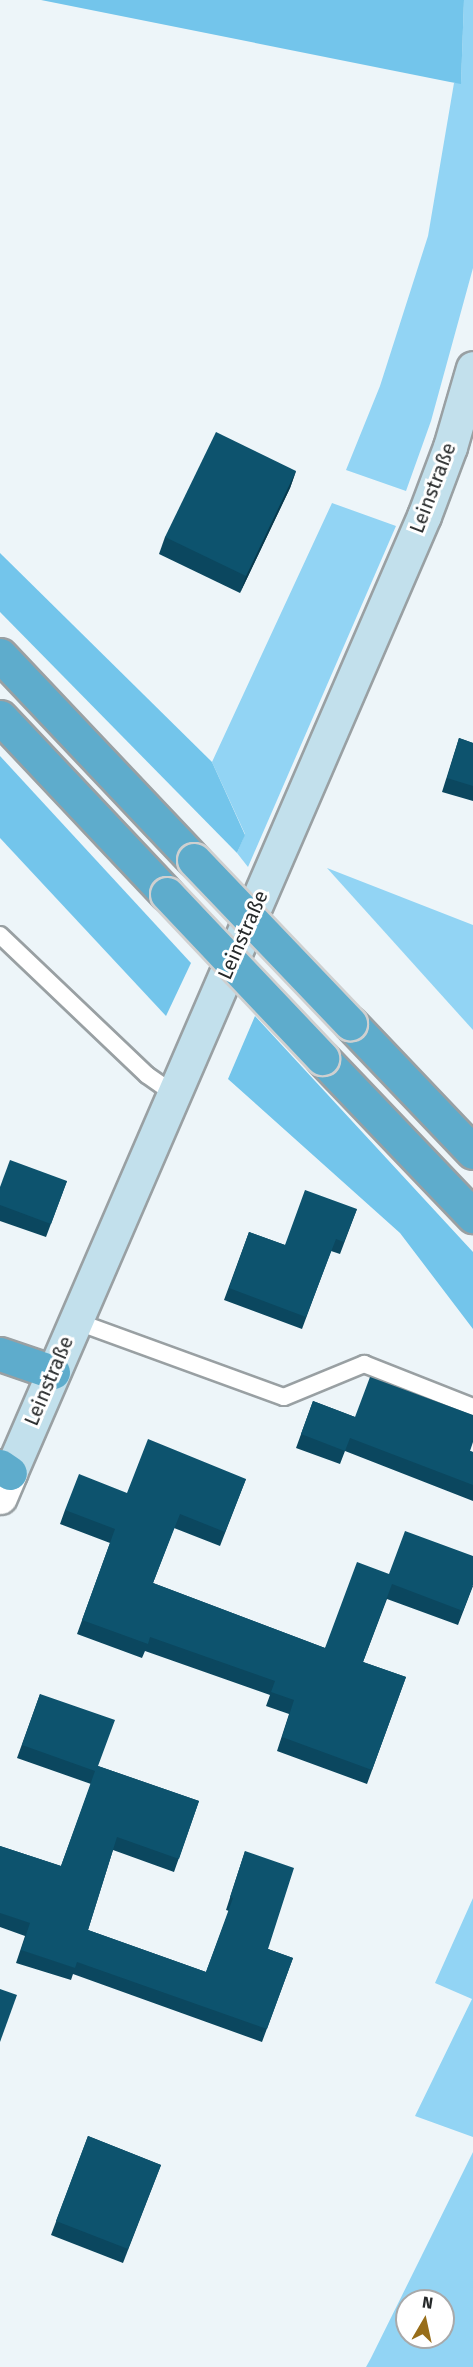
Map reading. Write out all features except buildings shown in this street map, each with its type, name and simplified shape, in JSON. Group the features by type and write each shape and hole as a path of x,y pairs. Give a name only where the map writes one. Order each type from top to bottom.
{"highway":[{"path":"0,655 473,1152"},
{"path":"0,717 473,1216"},
{"path":"0,1354 53,1372"}],"main road":[{"name":"Leinstraße","path":"3,1479 53,1372 424,516 450,447 473,368"}],"lane":[{"path":"0,935 147,1075 174,1094"},
{"path":"75,1321 284,1397 364,1364 473,1407"}],"shaded area":[{"path":"41,0 464,0 461,84 450,82"},
{"path":"464,0 473,0 473,268 431,421 406,491 346,470 380,386 428,236 454,83 461,83"},
{"path":"332,503 396,526 248,867 237,853 245,834 212,762"},
{"path":"0,553 212,762 245,835 237,853 0,612"},
{"path":"0,756 191,963 166,1016 0,838"},
{"path":"327,868 473,925 473,1030"},
{"path":"255,1016 473,1252 473,1329 400,1233 228,1079"},
{"path":"473,1898 473,2137 415,2116 472,1999 435,1983"},
{"path":"473,2152 473,2367 366,2367 395,2310 395,2349 455,2349 455,2289 405,2289"}]}
